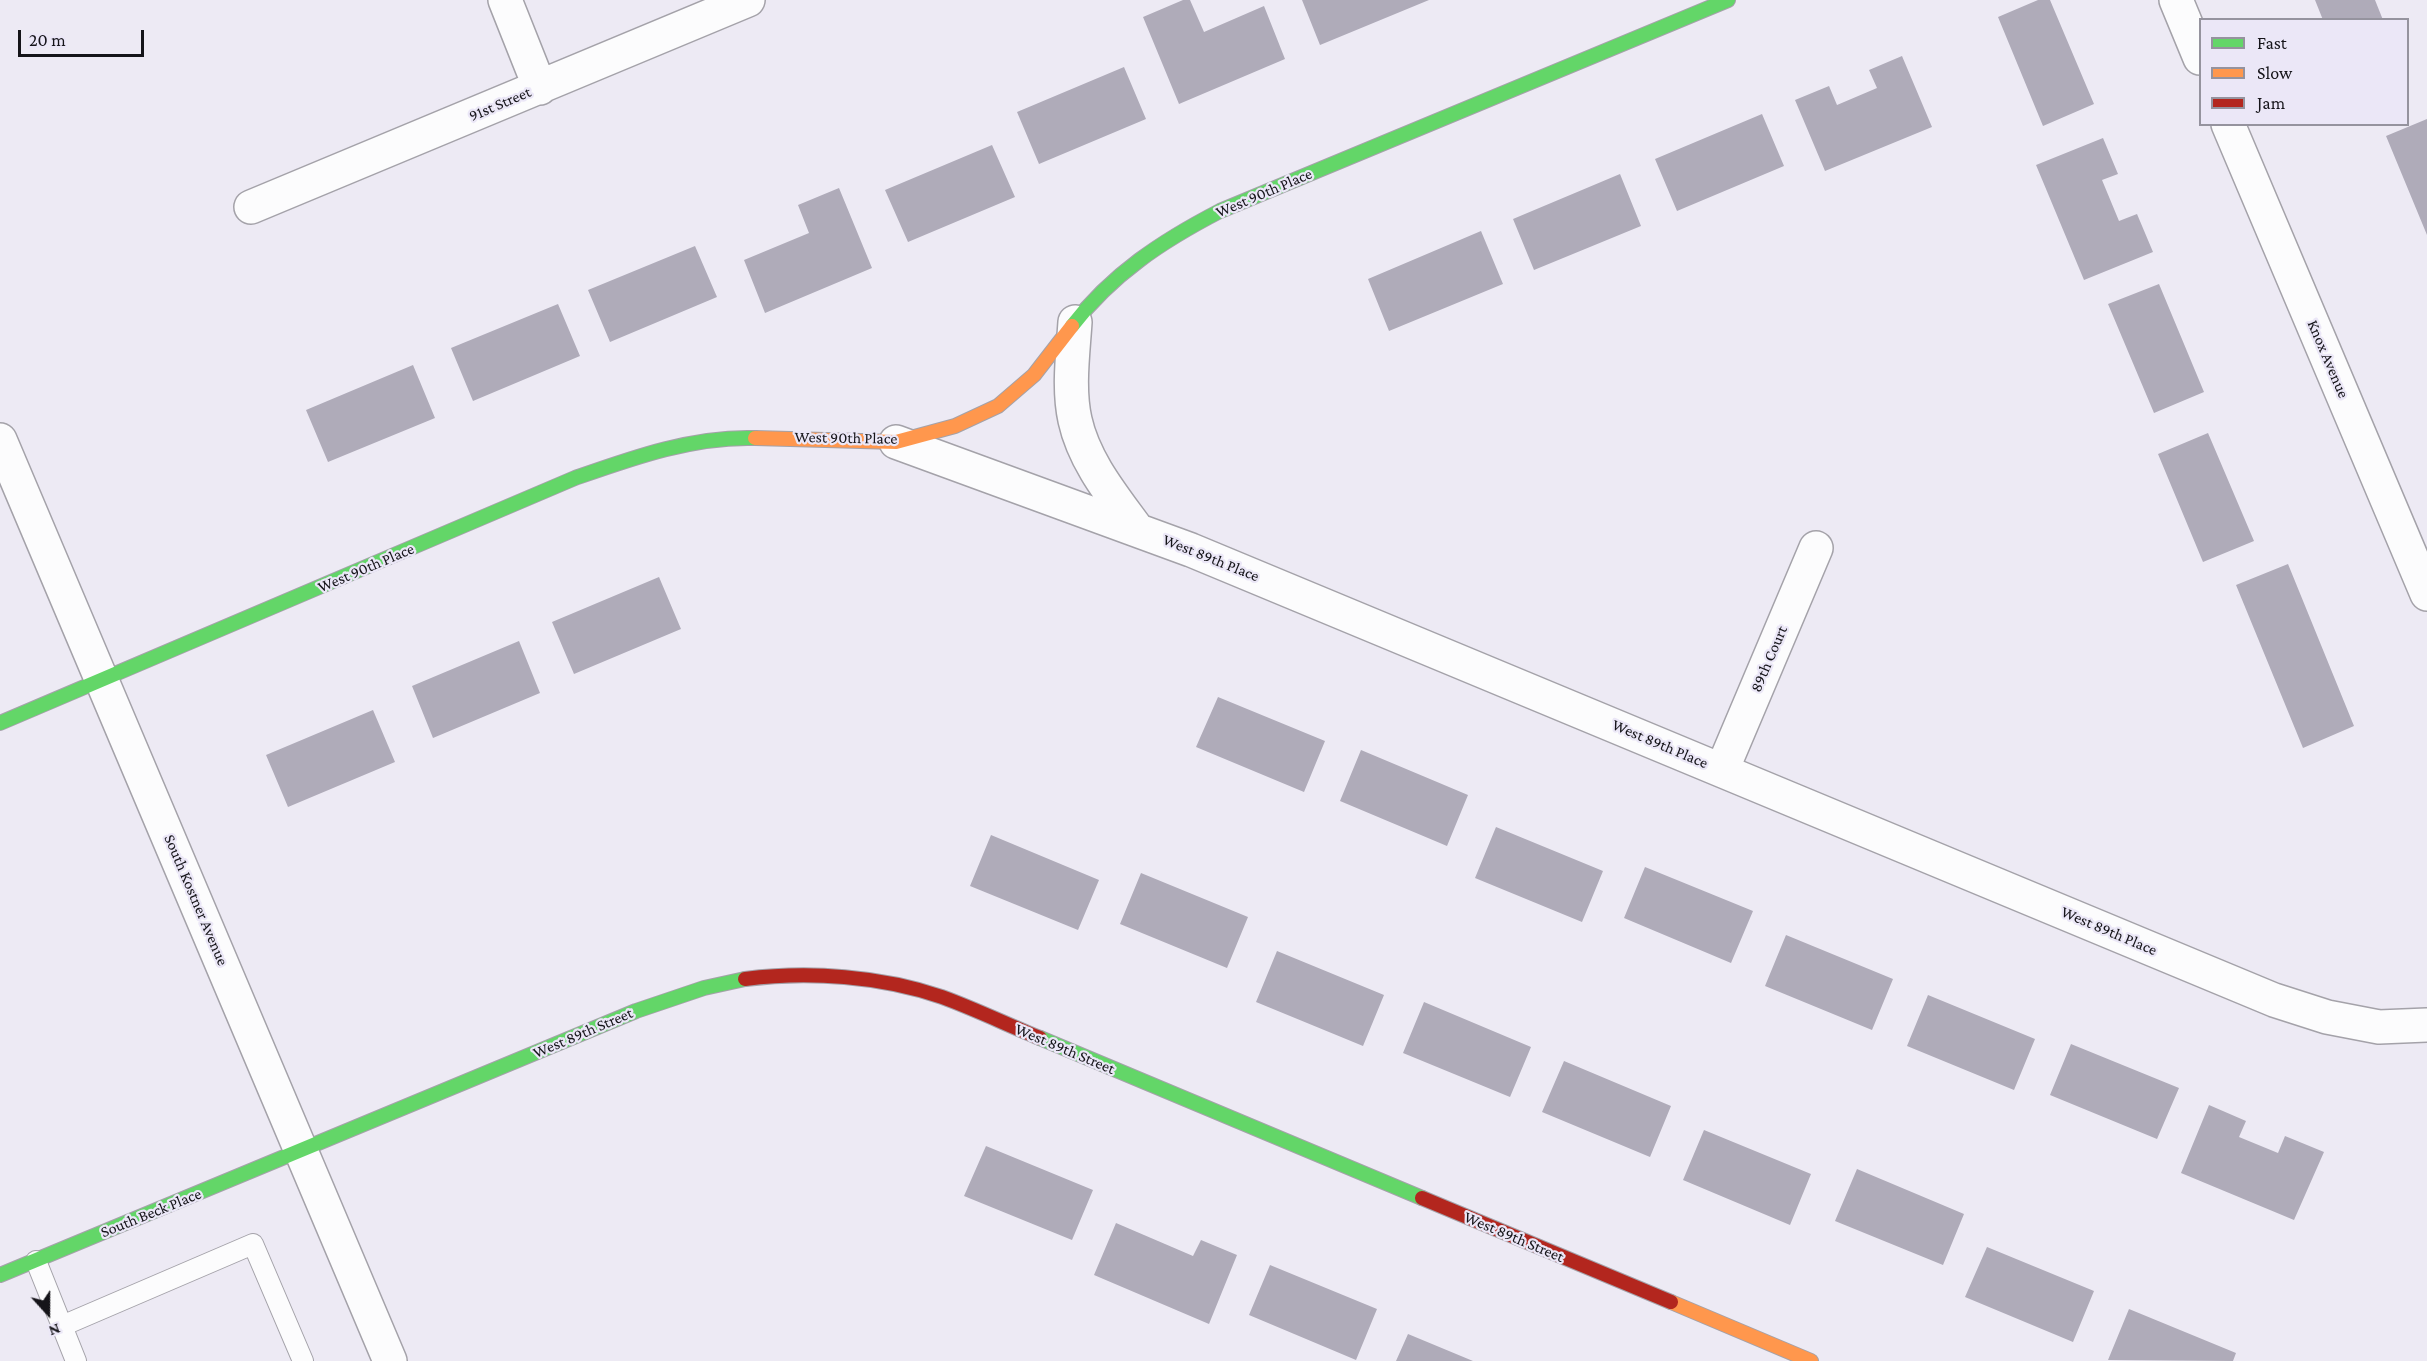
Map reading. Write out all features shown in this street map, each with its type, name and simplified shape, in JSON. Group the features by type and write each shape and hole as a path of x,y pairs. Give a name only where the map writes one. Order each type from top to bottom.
{"street":[{"path":"505,0 540,88"},
{"name":"91st Street","path":"251,207 748,0"},
{"name":"West 90th Place","path":"0,723 575,478 634,457 687,445 749,438 896,442 955,426 998,406 1034,375 1075,322 1118,276 1167,239 1221,211 1728,0"},
{"path":"2176,0 2199,56"},
{"name":"Knox Avenue","path":"2229,126 2427,594"},
{"path":"1075,322 1072,368 1075,420 1098,477 1136,528"},
{"name":"South Kostner Avenue","path":"0,440 390,1361"},
{"name":"West 89th Place","path":"896,442 1136,528 2274,1000 2327,1017 2379,1027 2427,1025"},
{"name":"89th Court","path":"1722,770 1816,548"},
{"name":"West 89th Street","path":"302,1151 636,1011 696,990 748,979 818,975 886,983 952,1002 1811,1361"},
{"name":"South Beck Place","path":"0,1275 302,1151"}],"lane":[{"path":"62,1326 253,1244 303,1361"},
{"path":"36,1261 76,1361"}],"building":[{"path":"1183,0 1190,0 1204,32 1264,6 1285,59 1179,104 1143,17"},
{"path":"1302,0 1429,0 1320,45"},
{"path":"2038,0 2050,0 2094,104 2043,126 1998,17"},
{"path":"2315,0 2375,0 2382,18 2322,18"},
{"path":"1902,56 1932,127 1825,171 1795,100 1829,86 1837,105 1877,88 1869,70"},
{"path":"1124,67 1146,119 1039,164 1017,112"},
{"path":"1762,114 1784,166 1677,211 1655,159"},
{"path":"2427,119 2427,235 2386,136"},
{"path":"2103,138 2118,174 2102,180 2119,221 2137,214 2153,252 2084,280 2036,165"},
{"path":"992,145 1015,197 908,242 885,190"},
{"path":"1620,174 1641,226 1534,270 1513,219"},
{"path":"839,188 872,268 765,313 744,260 809,233 798,205"},
{"path":"1481,231 1503,284 1389,331 1368,279"},
{"path":"695,246 717,297 610,342 588,290"},
{"path":"2159,284 2204,392 2154,413 2108,304"},
{"path":"558,304 580,356 473,401 451,348"},
{"path":"413,365 435,418 328,462 306,410"},
{"path":"2208,433 2254,541 2203,562 2158,454"},
{"path":"2288,564 2354,726 2303,748 2236,585"},
{"path":"659,577 681,629 574,674 552,622"},
{"path":"519,641 540,693 433,738 412,686"},
{"path":"1218,697 1325,741 1304,792 1196,747"},
{"path":"373,710 395,762 288,807 266,755"},
{"path":"1361,750 1468,795 1447,846 1340,801"},
{"path":"1496,827 1603,871 1582,922 1475,878"},
{"path":"991,835 1099,880 1078,930 970,886"},
{"path":"1645,867 1753,911 1731,963 1624,918"},
{"path":"1141,873 1248,917 1227,968 1120,924"},
{"path":"1786,935 1893,979 1872,1030 1765,986"},
{"path":"1277,951 1384,995 1363,1046 1256,1002"},
{"path":"1928,995 2035,1039 2014,1090 1907,1046"},
{"path":"1424,1002 1531,1047 1510,1097 1403,1053"},
{"path":"2071,1044 2179,1088 2157,1139 2050,1095"},
{"path":"1564,1061 1671,1106 1650,1157 1542,1112"},
{"path":"2209,1105 2246,1121 2239,1137 2278,1153 2285,1136 2324,1152 2294,1220 2181,1173"},
{"path":"1704,1130 1811,1174 1790,1225 1683,1180"},
{"path":"986,1146 1093,1190 1072,1240 964,1196"},
{"path":"1857,1169 1964,1214 1943,1265 1835,1221"},
{"path":"1116,1223 1193,1256 1201,1240 1237,1255 1209,1324 1094,1275"},
{"path":"1987,1247 2094,1291 2073,1342 1965,1297"},
{"path":"1270,1265 1377,1309 1356,1360 1249,1315"},
{"path":"2129,1309 2236,1353 2233,1361 2108,1360"},
{"path":"1408,1334 1473,1361 1396,1361"}],"traffic: fast":[{"path":"1072,326 1104,290 1139,260 1178,234 1220,211 1728,0"},
{"path":"0,723 575,478 663,450 709,441 755,438"},
{"path":"0,1275 636,1011 704,988 745,979"},
{"path":"1040,1038 1422,1198"}],"traffic: slow":[{"path":"755,438 896,442 955,426 998,406 1034,375 1072,326"},
{"path":"1671,1302 1811,1361"}],"traffic: jam":[{"path":"745,979 794,975 845,977 894,984 942,997 1040,1038"},
{"path":"1422,1198 1671,1302"}]}
